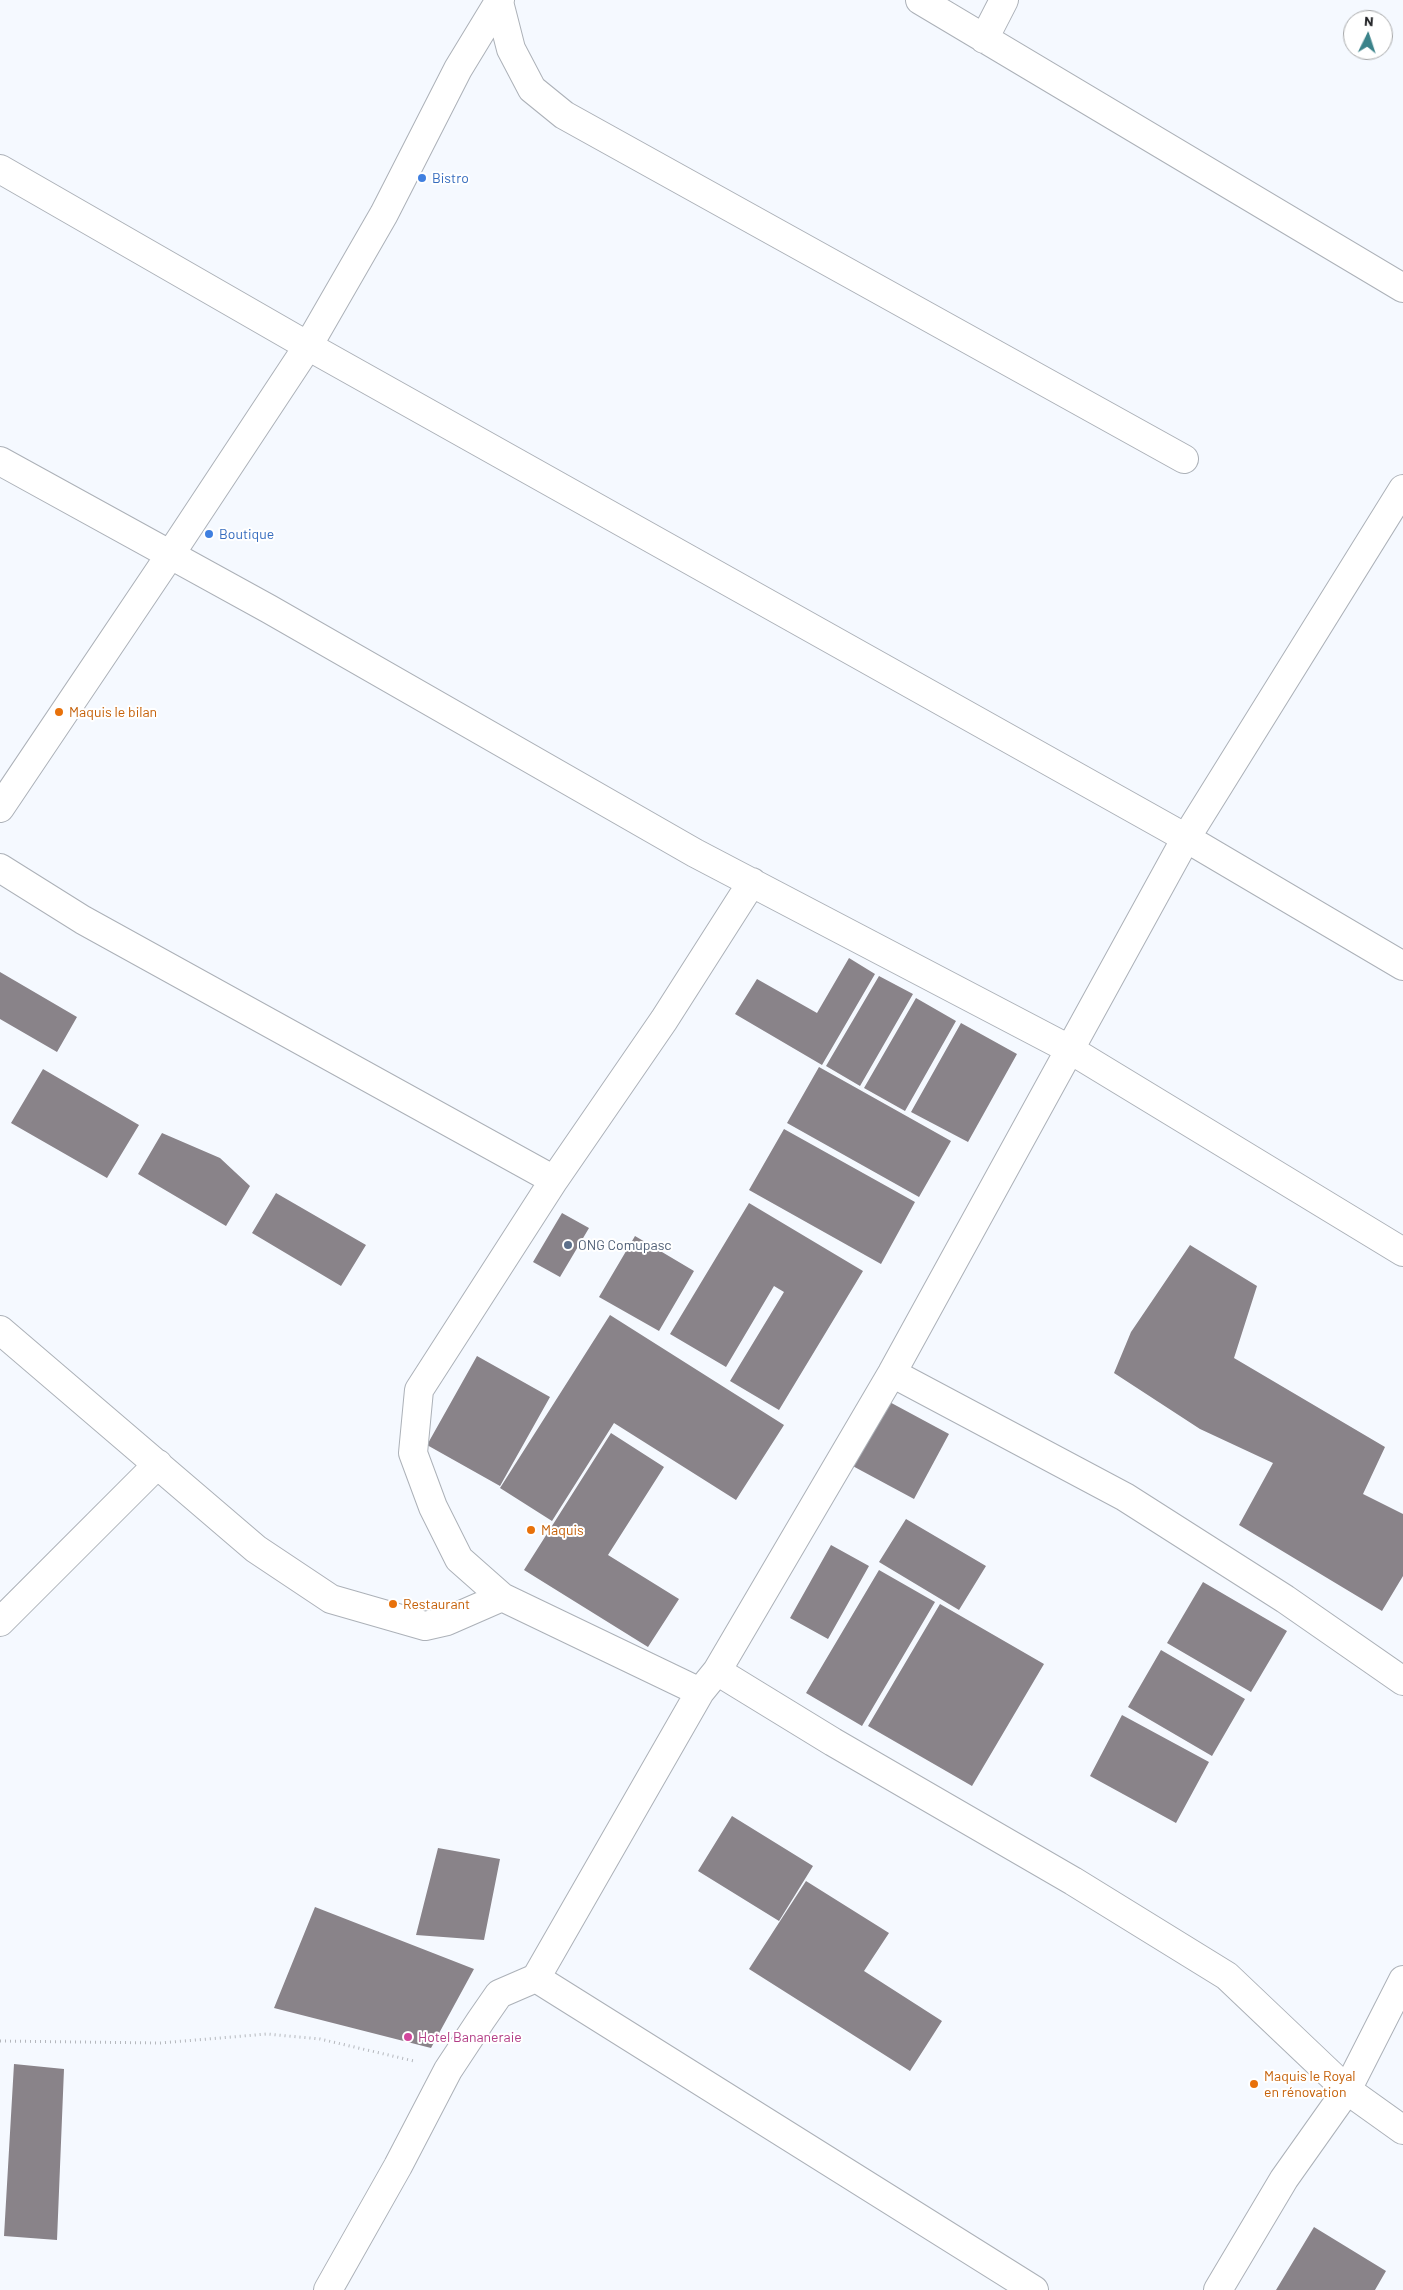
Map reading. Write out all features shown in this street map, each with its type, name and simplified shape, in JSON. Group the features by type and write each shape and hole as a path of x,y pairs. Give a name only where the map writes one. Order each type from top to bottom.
{"street":[{"path":"920,0 984,40 1403,288"},
{"path":"984,40 1004,0"},
{"path":"0,808 170,556 308,346 384,214 458,69 500,1"},
{"path":"500,1 512,49 532,88 564,115 1184,459"},
{"path":"0,169 308,346 1186,838 1403,966"},
{"path":"0,461 278,614 695,853 1069,1049 1403,1252"},
{"path":"337,2287 448,2070 499,1994 536,1978 700,1692 717,1671 892,1373 1186,838 1403,489"},
{"path":"0,868 91,925 554,1180"},
{"path":"700,1692 502,1598 459,1559 433,1507 413,1453 419,1390 554,1180 664,1020 752,882"},
{"path":"0,1330 256,1548 332,1599 425,1626 447,1621 502,1598"},
{"path":"892,1373 1125,1498 1285,1599 1403,1680"},
{"path":"0,1622 158,1464"},
{"path":"717,1671 833,1742 1073,1881 1227,1976 1347,2090 1403,2130"},
{"path":"536,1978 1034,2290"},
{"path":"1218,2290 1284,2180 1347,2090 1403,1980"}],"path":[{"path":"0,2040 160,2043 267,2034 320,2039 448,2070"}],"building":[{"path":"849,958 875,974 822,1065 735,1014 757,979 817,1013"},
{"path":"0,972 77,1017 57,1052 0,1019"},
{"path":"879,976 913,994 860,1086 826,1066"},
{"path":"916,998 956,1021 905,1111 864,1088"},
{"path":"961,1023 1017,1054 968,1142 911,1112"},
{"path":"819,1067 951,1141 919,1197 787,1123"},
{"path":"43,1069 139,1125 107,1178 11,1123"},
{"path":"784,1129 915,1202 881,1264 749,1190"},
{"path":"162,1133 220,1158 250,1186 226,1226 138,1174"},
{"path":"276,1193 366,1245 341,1286 252,1233"},
{"path":"749,1203 863,1271 779,1410 730,1381 784,1292 774,1286 726,1367 670,1334"},
{"path":"562,1213 589,1228 560,1277 533,1262"},
{"path":"635,1236 694,1271 659,1331 599,1297"},
{"path":"1190,1245 1257,1286 1234,1358 1385,1447 1363,1494 1403,1514 1403,1576 1382,1611 1239,1525 1273,1463 1200,1429 1114,1373 1131,1332"},
{"path":"610,1315 784,1425 736,1500 614,1423 552,1521 500,1488"},
{"path":"477,1356 550,1397 500,1486 427,1445"},
{"path":"884,1399 949,1434 914,1499 849,1464"},
{"path":"611,1433 664,1467 608,1555 679,1599 648,1647 524,1570"},
{"path":"906,1519 986,1566 959,1610 879,1562"},
{"path":"831,1545 869,1566 828,1639 790,1618"},
{"path":"879,1570 935,1602 862,1726 806,1693"},
{"path":"1203,1582 1287,1631 1251,1692 1167,1643"},
{"path":"940,1604 1044,1664 972,1786 868,1726"},
{"path":"1161,1650 1245,1699 1212,1756 1128,1707"},
{"path":"1122,1715 1209,1762 1176,1823 1090,1776"},
{"path":"732,1816 813,1866 779,1921 698,1871"},
{"path":"438,1848 500,1859 484,1940 416,1935"},
{"path":"806,1881 889,1933 864,1971 942,2021 910,2071 749,1969"},
{"path":"315,1907 474,1969 431,2048 274,2008"},
{"path":"14,2064 64,2069 57,2240 4,2236"},
{"path":"1314,2227 1386,2271 1375,2290 1276,2290"}],"place":[{"name":"Bistro","path":"422,178"},
{"name":"Boutique","path":"209,534"},
{"name":"Maquis le bilan","path":"59,712"},
{"name":"ONG Comupasc","path":"568,1245"},
{"name":"Maquis","path":"531,1530"},
{"name":"Restaurant","path":"393,1604"},
{"name":"Hotel Bananeraie","path":"408,2037"},
{"name":"Maquis le Royal en rénovation","path":"1254,2084"}]}
